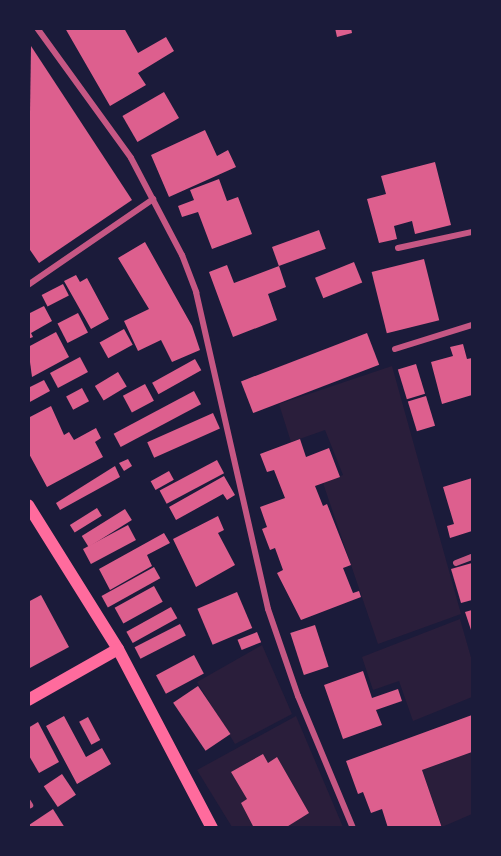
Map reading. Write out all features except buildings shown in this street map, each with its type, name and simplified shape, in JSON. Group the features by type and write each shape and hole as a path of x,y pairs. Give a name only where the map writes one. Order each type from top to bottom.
{"main road":[{"path":"28,505 118,649 212,828"},
{"path":"28,700 118,649"}],"street":[{"path":"37,28 131,158 182,255 196,292 268,609 298,696 353,828"},
{"path":"28,285 153,199"},
{"path":"398,248 472,232"},
{"path":"395,349 472,325"},
{"path":"456,563 472,557"}],"shaded area":[{"path":"392,366 461,614 378,644 323,483 343,475 325,430 291,442 279,404"},
{"path":"460,619 472,661 472,697 413,721 399,681 373,690 362,657"},
{"path":"262,645 292,714 235,744 197,682"},
{"path":"296,716 343,827 232,827 197,770"},
{"path":"472,752 472,814 442,827 422,770"}]}
